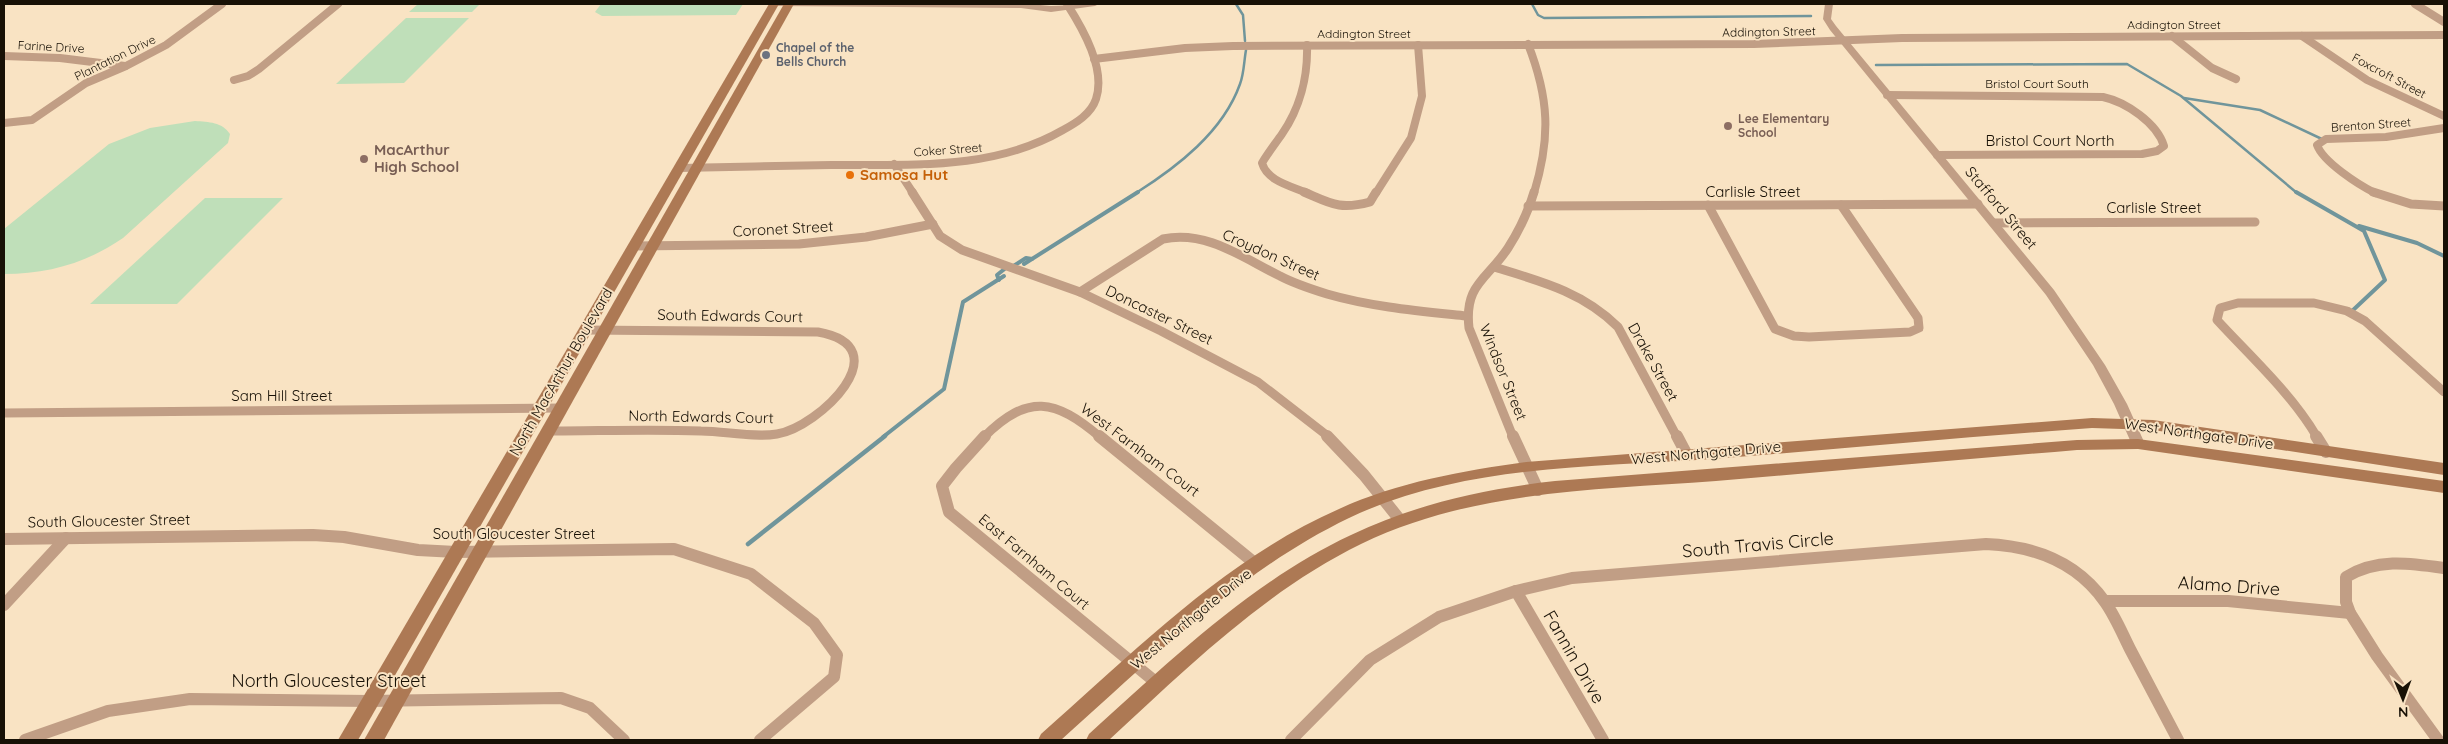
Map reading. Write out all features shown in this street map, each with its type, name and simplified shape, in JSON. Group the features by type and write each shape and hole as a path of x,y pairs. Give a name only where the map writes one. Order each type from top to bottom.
{"main road":[{"name":"North MacArthur Boulevard","path":"348,740 774,4"},
{"name":"North MacArthur Boulevard","path":"374,740 607,330 788,4"},
{"path":"760,28 776,28"},
{"path":"727,85 744,85"},
{"path":"704,125 722,124"},
{"name":"West Northgate Drive","path":"1048,740 1213,597 1257,565 1300,537 1345,514 1382,499 1430,485 1526,468 2059,425 2130,423 2444,469"},
{"name":"West Northgate Drive","path":"1096,740 1238,613 1280,584 1324,556 1400,520 1462,502 1538,490 2077,445 2138,444 2444,487"}],"street":[{"name":"Plantation Drive","path":"4,123 25,122 42,114 86,83 166,46 222,4"},
{"path":"234,80 248,76 259,69 338,4"},
{"path":"774,4 1021,5 1051,9 1068,5 1095,4"},
{"name":"Stafford Street","path":"1829,4 1828,19 1844,40 1887,95 2036,274 2075,326 2095,358 2130,423 2138,444"},
{"path":"2415,4 2444,22"},
{"name":"Coker Street","path":"679,168 943,164 988,159 1036,145 1062,132 1079,120 1096,100 1099,76 1094,59 1068,5"},
{"name":"Addington Street","path":"1094,59 1215,46 1754,44 1897,38 2444,35"},
{"path":"2172,36 2212,68 2236,79"},
{"name":"Foxcroft Street","path":"2302,36 2368,80 2444,116"},
{"name":"Windsor Street","path":"1528,44 1543,86 1546,113 1543,153 1528,206 1513,241 1472,292 1467,303 1466,316 1468,328 1526,468 1538,490"},
{"path":"1307,45 1308,63 1303,86 1283,132 1262,163 1264,170 1272,178 1334,206 1351,207 1370,202 1411,138 1422,96 1418,45"},
{"name":"Farine Drive","path":"4,56 60,58 126,66"},
{"name":"Bristol Court South","path":"1887,95 2085,94 2098,96 2121,103 2133,111 2160,136 2164,142 2163,149"},
{"name":"Brenton Street","path":"2444,128 2386,137 2326,139 2319,142 2317,149 2360,187 2373,194 2408,204 2444,206"},
{"name":"Bristol Court North","path":"1937,155 2142,154 2163,149"},
{"name":"Doncaster Street","path":"894,164 940,236 962,250 1080,292 1161,331 1258,382 1330,438 1364,475 1400,520"},
{"name":"Carlisle Street","path":"1528,206 1978,204"},
{"path":"1708,206 1776,328 1794,336 1910,332 1919,328 1920,324 1841,205"},
{"name":"Carlisle Street","path":"1994,223 2255,222"},
{"name":"Coronet Street","path":"634,246 816,242 866,237 932,224"},
{"name":"Croydon Street","path":"1080,292 1163,239 1171,236 1189,236 1220,247 1283,278 1333,296 1377,306 1466,316"},
{"name":"Drake Street","path":"1494,267 1570,292 1590,301 1604,312 1618,327 1687,455"},
{"path":"2326,452 2307,420 2217,320 2220,308 2226,305 2273,303 2325,304 2356,315 2444,392"},
{"name":"South Edwards Court","path":"585,330 764,330 828,334 839,338 849,345 855,355 856,366"},
{"name":"North Edwards Court","path":"548,431 700,430 782,433 797,426 841,390 851,378 856,366"},
{"name":"West Farnham Court","path":"951,471 1006,417 1017,410 1045,405 1059,409 1078,420 1175,494 1257,565"},
{"name":"Sam Hill Street","path":"4,413 562,408"},
{"name":"East Farnham Court","path":"951,471 942,486 949,512 1158,684"},
{"name":"South Gloucester Street","path":"4,539 313,535 344,537 418,550 456,552 674,549 751,574 814,623 837,655 834,677 760,740"},
{"path":"4,605 66,538"},
{"name":"South Travis Circle","path":"1291,740 1370,660 1439,616 1516,591 1572,578 2004,544 2028,549 2056,560 2078,574 2105,601 2178,740"},
{"path":"2438,740 2377,656 2350,613 2346,602 2346,577 2354,571 2390,561 2444,568"},
{"name":"Fannin Drive","path":"1516,591 1603,740"},
{"name":"Alamo Drive","path":"2105,601 2200,600 2350,613"},
{"name":"North Gloucester Street","path":"25,740 108,711 190,698 370,701 561,698 590,708 624,740"}],"green space":[{"path":"418,4 480,4 472,12 409,12"},
{"path":"601,4 743,4 736,15 602,16 595,12"},
{"path":"406,18 469,18 404,83 336,84"},
{"path":"195,121 215,123 223,127 230,134 228,143 123,238 95,254 66,265 36,272 4,274 4,229 109,144 150,128"},
{"path":"205,198 283,198 177,304 90,304"}],"waterway":[{"path":"1236,4 1243,15 1245,41"},
{"path":"1532,4 1538,15 1544,18 1811,16"},
{"path":"1136,193 1167,172 1197,147 1222,118 1240,84 1246,50"},
{"path":"1876,65 2127,64 2181,96 2297,193"},
{"path":"2184,98 2260,110 2324,140"},
{"path":"1032,259 1138,192"},
{"path":"2296,192 2364,231 2385,280 2351,312"},
{"path":"2359,226 2417,243 2444,256"},
{"path":"1012,267 1026,258 1032,259"},
{"path":"1024,264 1032,259"},
{"path":"999,279 997,275 1007,267"},
{"path":"999,279 1004,276"},
{"path":"883,437 944,389 963,302 999,279"},
{"path":"748,544 885,436"}],"place":[{"name":"Chapel of the Bells Church","path":"766,55"},
{"name":"Lee Elementary School","path":"1728,126"},
{"name":"MacArthur High School","path":"364,159"},
{"name":"Samosa Hut","path":"850,175"}]}
